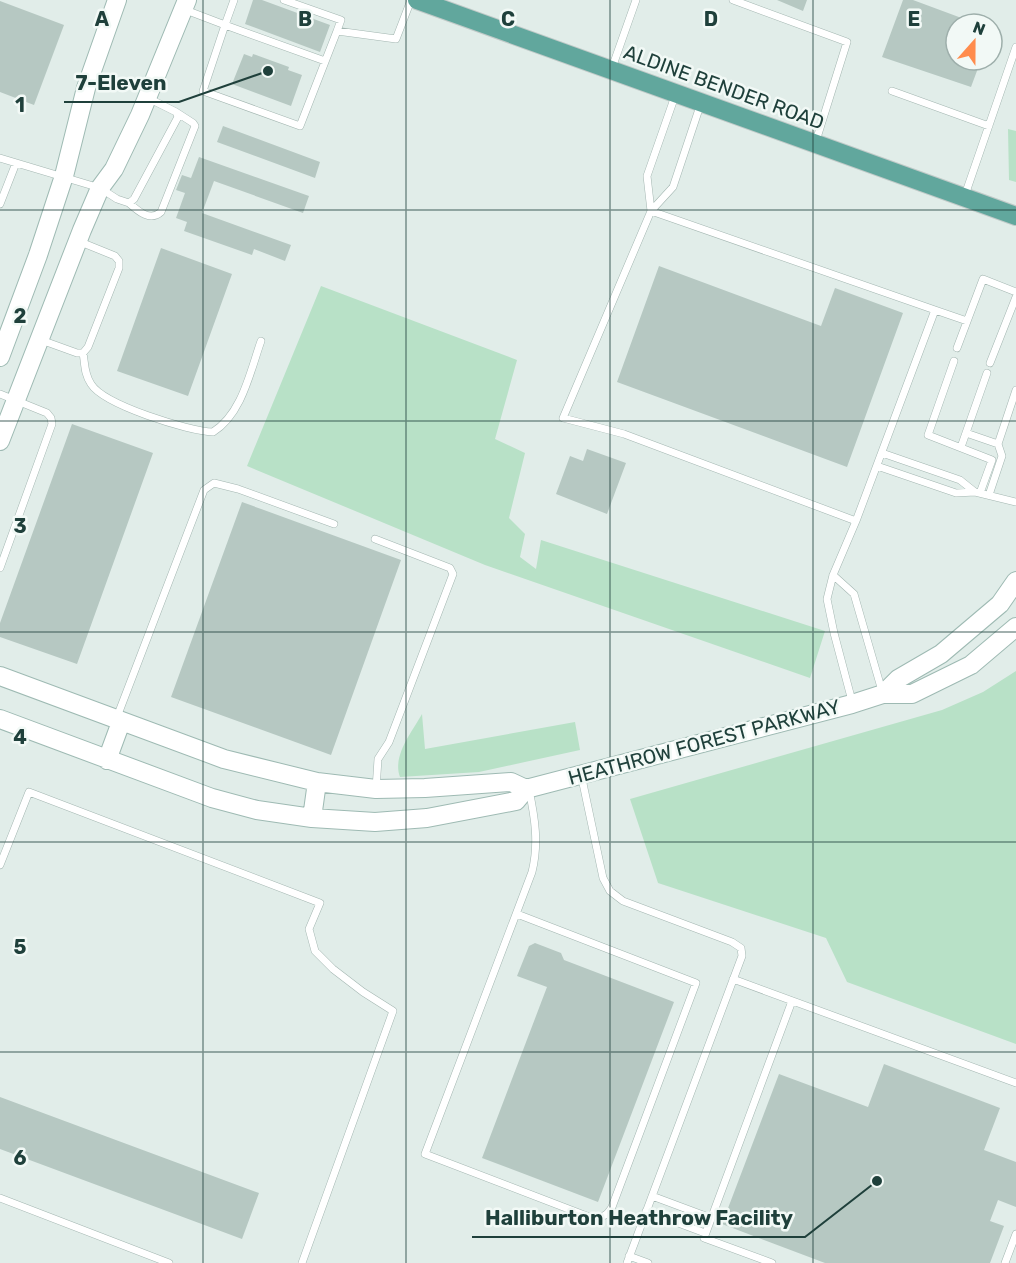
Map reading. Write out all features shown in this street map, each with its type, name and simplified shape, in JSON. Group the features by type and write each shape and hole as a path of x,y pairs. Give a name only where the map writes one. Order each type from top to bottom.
{"main road":[{"name":"ALDINE BENDER ROAD","path":"417,0 1016,216"}],"street":[{"path":"0,357 38,255 64,176 86,88 117,0"},
{"path":"0,441 8,397 39,339 100,188 114,169 147,98 185,5"},
{"name":"HEATHROW FOREST PARKWAY","path":"883,694 898,679 941,654 1000,604 1016,581"},
{"name":"HEATHROW FOREST PARKWAY","path":"0,719 212,798 257,810 312,819 375,822 427,818 516,801 527,789 883,694 912,694 971,665 1016,627"},
{"name":"HEATHROW FOREST PARKWAY","path":"0,676 224,759 317,782 376,789 511,782 527,789"},
{"path":"107,760 118,720"},
{"path":"312,819 317,782"}],"lane":[{"path":"234,0 202,91 300,126 341,20 284,0"},
{"path":"337,31 396,39 411,0"},
{"path":"611,70 636,0"},
{"path":"733,0 847,42 815,144"},
{"path":"185,5 225,25 325,61"},
{"path":"964,197 1016,47"},
{"path":"892,91 988,126"},
{"path":"651,211 647,176 675,94"},
{"path":"0,158 100,188 117,199 129,203 140,213 158,216 195,126 176,112 147,98"},
{"path":"701,103 673,187 651,211 563,418 624,434 856,521"},
{"path":"129,203 134,199 172,127 177,117 176,112"},
{"path":"0,204 16,163"},
{"path":"651,211 967,321"},
{"path":"39,339 77,353 83,352 88,347 120,268 115,256 77,241"},
{"path":"957,348 983,279 1016,292"},
{"path":"990,363 1016,297"},
{"path":"852,704 827,599 833,575 878,466 935,310"},
{"path":"83,352 86,374 92,385 103,396 160,419 204,432 213,432 229,420 242,394 261,341"},
{"path":"954,361 928,435 992,460 978,493"},
{"path":"961,447 987,373"},
{"path":"989,495 1002,456 998,444 1016,390"},
{"path":"0,568 52,424 47,413 8,397"},
{"path":"966,433 998,444"},
{"path":"882,453 960,480 978,493"},
{"path":"878,466 956,493 978,493 1016,502"},
{"path":"118,720 204,490 214,483 238,489 334,524"},
{"path":"375,539 450,568 453,574 389,742 378,759 376,789"},
{"path":"833,575 854,594 883,694"},
{"path":"581,774 603,878 610,891 623,901 732,942 741,948 742,956 628,1259 648,1263"},
{"path":"517,914 696,983 612,1207 608,1214 601,1218 592,1218 425,1154 517,914 536,854 536,826 527,789"},
{"path":"0,865 29,792 320,903 309,929 315,951 333,969 393,1011 302,1263"},
{"path":"733,979 1016,1083"},
{"path":"771,1263 704,1238 792,1000"},
{"path":"652,1196 711,1218"},
{"path":"0,1198 170,1263"},
{"path":"646,1212 705,1233"},
{"path":"1005,1263 1016,1234"}],"green space":[{"path":"1008,129 1016,131 1016,182 1009,180"},
{"path":"321,286 517,360 495,439 525,453 509,518 525,534 520,557 536,569 541,540 825,631 810,678 485,565 247,466"},
{"path":"1016,671 1016,1044 847,982 826,938 658,883 630,799 942,710 983,692"},
{"path":"422,714 425,749 575,722 580,750 479,772 400,777 398,769 401,753"}],"building":[{"path":"253,0 262,0 330,25 320,52 245,24"},
{"path":"777,0 807,0 803,11"},
{"path":"903,0 913,0 945,12 944,72 977,72 971,87 882,57"},
{"path":"0,1 64,25 34,105 0,92"},
{"path":"244,54 252,57 253,54 289,67 288,70 302,75 291,106 232,84"},
{"path":"223,126 320,162 315,178 217,142"},
{"path":"199,157 309,196 303,213 214,181 202,213 291,245 285,261 254,249 252,255 184,231 187,222 176,218 185,193 176,190 182,175 191,178"},
{"path":"161,248 232,274 188,396 117,371"},
{"path":"659,266 821,326 835,288 903,313 847,467 617,382"},
{"path":"72,424 153,453 77,664 0,637 0,623"},
{"path":"587,449 626,463 607,514 556,494 570,456 583,461"},
{"path":"242,502 401,560 331,755 171,697"},
{"path":"535,943 561,953 564,960 674,1002 598,1202 482,1158 547,987 517,976 529,946"},
{"path":"884,1064 1000,1108 984,1150 1016,1162 1016,1207 998,1200 990,1221 1004,1226 990,1263 825,1263 722,1224 779,1074 868,1107"},
{"path":"0,1097 259,1193 242,1239 0,1149"}],"place":[{"name":"7-Eleven","path":"268,71"},
{"name":"Halliburton Heathrow Facility","path":"877,1181"}]}
